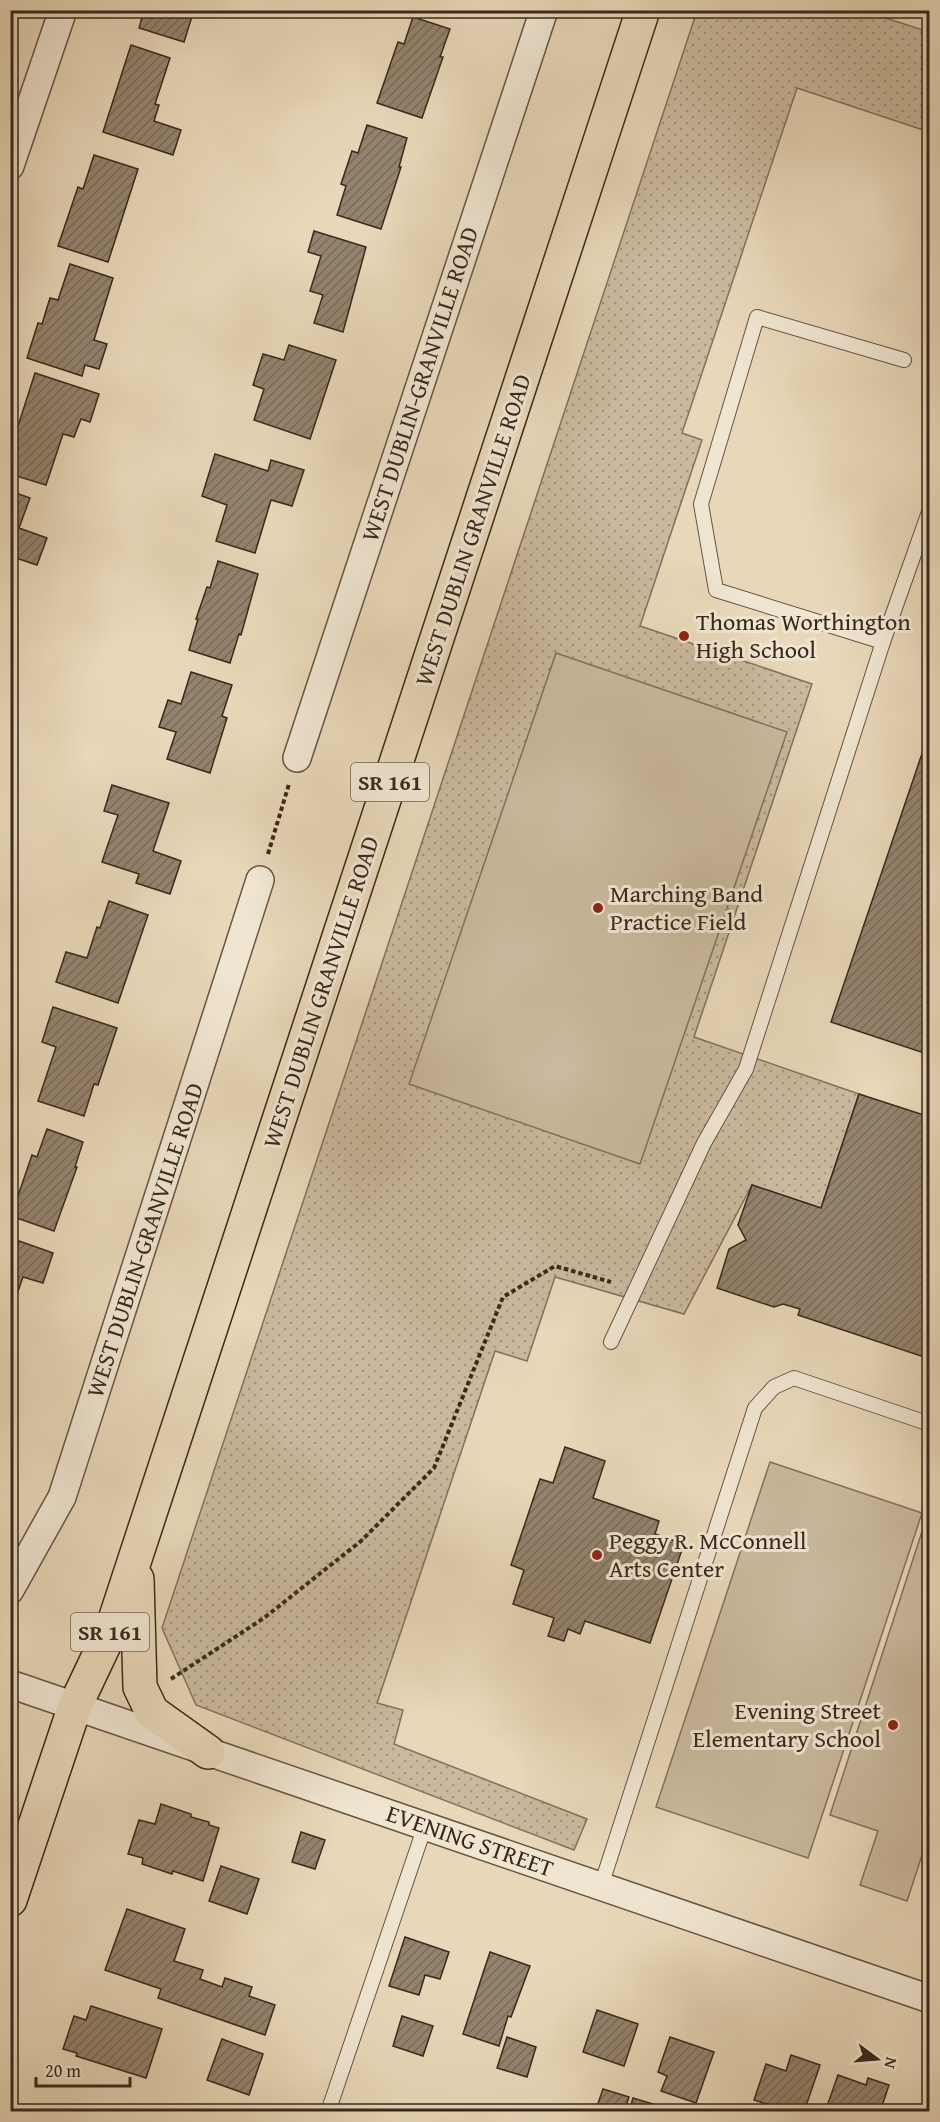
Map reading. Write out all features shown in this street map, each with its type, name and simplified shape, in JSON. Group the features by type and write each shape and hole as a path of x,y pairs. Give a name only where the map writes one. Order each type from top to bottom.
{"main road":[{"name":"WEST DUBLIN GRANVILLE ROAD","path":"10,1900 75,1706 112,1626 137,1554 643,10"},
{"path":"137,1554 140,1687 152,1712 208,1752"}],"street":[{"path":"10,166 63,10"},
{"name":"WEST DUBLIN-GRANVILLE ROAD","path":"297,758 544,10"},
{"name":"WEST DUBLIN-GRANVILLE ROAD","path":"10,1590 62,1497 260,880"},
{"name":"EVENING STREET","path":"10,1684 930,1999"}],"lane":[{"path":"883,642 716,590 701,504 757,317 904,360"},
{"path":"611,1341 704,1143 746,1069 883,642 930,509"},
{"path":"601,1886 755,1408 774,1387 794,1378 930,1425"},
{"path":"328,2112 425,1826"}],"path":[{"path":"260,880 297,758"},
{"path":"168,1681 264,1617 352,1548 434,1468 503,1297 555,1266 611,1282"}],"shaded area":[{"path":"697,11 864,11 929,32 929,132 797,88 682,433 702,440 640,626 812,684 694,1037 859,1094 821,1208 752,1185 684,1314 555,1277 527,1361 495,1351 377,1703 403,1710 394,1744 587,1819 574,1850 196,1705 162,1628"},
{"name":"Marching Band Practice Field","path":"556,653 787,732 640,1164 409,1084"},
{"path":"770,1462 922,1513 808,1858 656,1807"},
{"path":"929,1510 929,1850 924,1849 907,1901 860,1885 878,1831 830,1815"}],"building":[{"path":"144,10 194,10 184,42 139,28"},
{"path":"413,17 450,29 422,118 377,103 398,42 404,44"},
{"path":"131,45 170,58 155,104 159,105 154,121 181,130 173,155 103,132"},
{"path":"367,125 407,138 399,167 401,167 381,229 337,215 346,186 341,184 352,151 358,153"},
{"path":"94,155 138,169 108,262 58,246 78,187 83,189"},
{"path":"314,231 366,247 343,332 314,323 323,295 310,291 321,256 308,252"},
{"path":"70,264 113,278 94,340 107,344 99,369 85,365 82,376 27,358 38,323 42,324 50,298 58,300"},
{"path":"289,345 336,360 310,439 254,420 264,389 253,385 263,354 284,360"},
{"path":"35,373 99,394 90,422 81,419 74,437 63,434 46,485 10,474 18,447 12,445"},
{"path":"215,454 268,471 271,460 304,470 292,506 271,500 255,553 216,541 227,505 202,496"},
{"path":"10,491 30,498 19,528 47,538 37,565 13,557 10,564"},
{"path":"218,561 258,574 241,635 239,634 230,663 189,650 198,619 196,619 207,587 210,588"},
{"path":"191,672 232,685 222,716 227,718 210,773 167,759 176,732 159,727 168,700 181,704"},
{"name":"Thomas Worthington High School","path":"930,730 930,1055 831,1022"},
{"path":"112,785 169,803 153,851 181,861 170,894 136,883 139,874 102,862 118,815 104,811"},
{"path":"109,901 148,915 118,1003 56,982 66,952 87,958 97,927 100,928"},
{"path":"53,1007 117,1028 98,1085 94,1084 84,1116 38,1101 56,1047 42,1042"},
{"path":"859,1094 930,1117 930,1234 924,1249 930,1250 930,1359 798,1315 800,1309 783,1304 774,1307 717,1288 729,1249 746,1240 738,1225 752,1185 821,1208"},
{"path":"47,1129 83,1142 75,1167 77,1167 54,1231 11,1216 32,1155 37,1157"},
{"path":"19,1241 53,1253 43,1283 23,1277 10,1314 10,1254 15,1256"},
{"name":"Peggy R. McConnell Arts Center","path":"565,1447 605,1461 593,1498 659,1521 655,1534 684,1544 650,1643 585,1621 580,1634 568,1629 564,1641 548,1636 554,1618 513,1604 524,1570 511,1565 540,1479 553,1483"},
{"path":"161,1804 191,1814 191,1817 209,1822 209,1825 219,1828 203,1881 142,1864 143,1858 128,1854 139,1820 155,1824"},
{"path":"301,1832 325,1840 315,1869 292,1862"},
{"path":"221,1866 259,1879 247,1914 209,1901"},
{"path":"127,1909 185,1929 174,1961 203,1970 200,1979 222,1987 225,1978 252,1987 249,1996 275,2005 265,2035 158,1998 161,1989 105,1970"},
{"path":"405,1937 449,1952 440,1979 425,1975 419,1995 389,1986"},
{"path":"490,1952 530,1966 511,2017 508,2016 499,2046 463,2034"},
{"path":"91,2006 162,2029 146,2078 76,2056 77,2053 63,2049 74,2016 86,2020"},
{"path":"597,2010 638,2024 624,2066 583,2052"},
{"path":"402,2016 433,2026 423,2056 393,2046"},
{"path":"507,2037 536,2047 527,2077 497,2068"},
{"path":"670,2037 714,2052 696,2103 661,2091 667,2076 658,2072"},
{"path":"222,2039 263,2054 249,2095 207,2080"},
{"path":"791,2055 820,2065 804,2112 774,2112 776,2107 754,2100 766,2064 786,2071"},
{"path":"838,2075 866,2085 868,2078 889,2085 880,2112 834,2112 826,2109"},
{"path":"603,2089 629,2097 624,2112 595,2112"},
{"path":"633,2098 663,2107 662,2112 629,2112"}],"place":[{"name":"Thomas Worthington High School","path":"684,636"},
{"name":"Marching Band Practice Field","path":"598,908"},
{"name":"Peggy R. McConnell Arts Center","path":"597,1555"},
{"name":"Evening Street Elementary School","path":"893,1725"}]}
